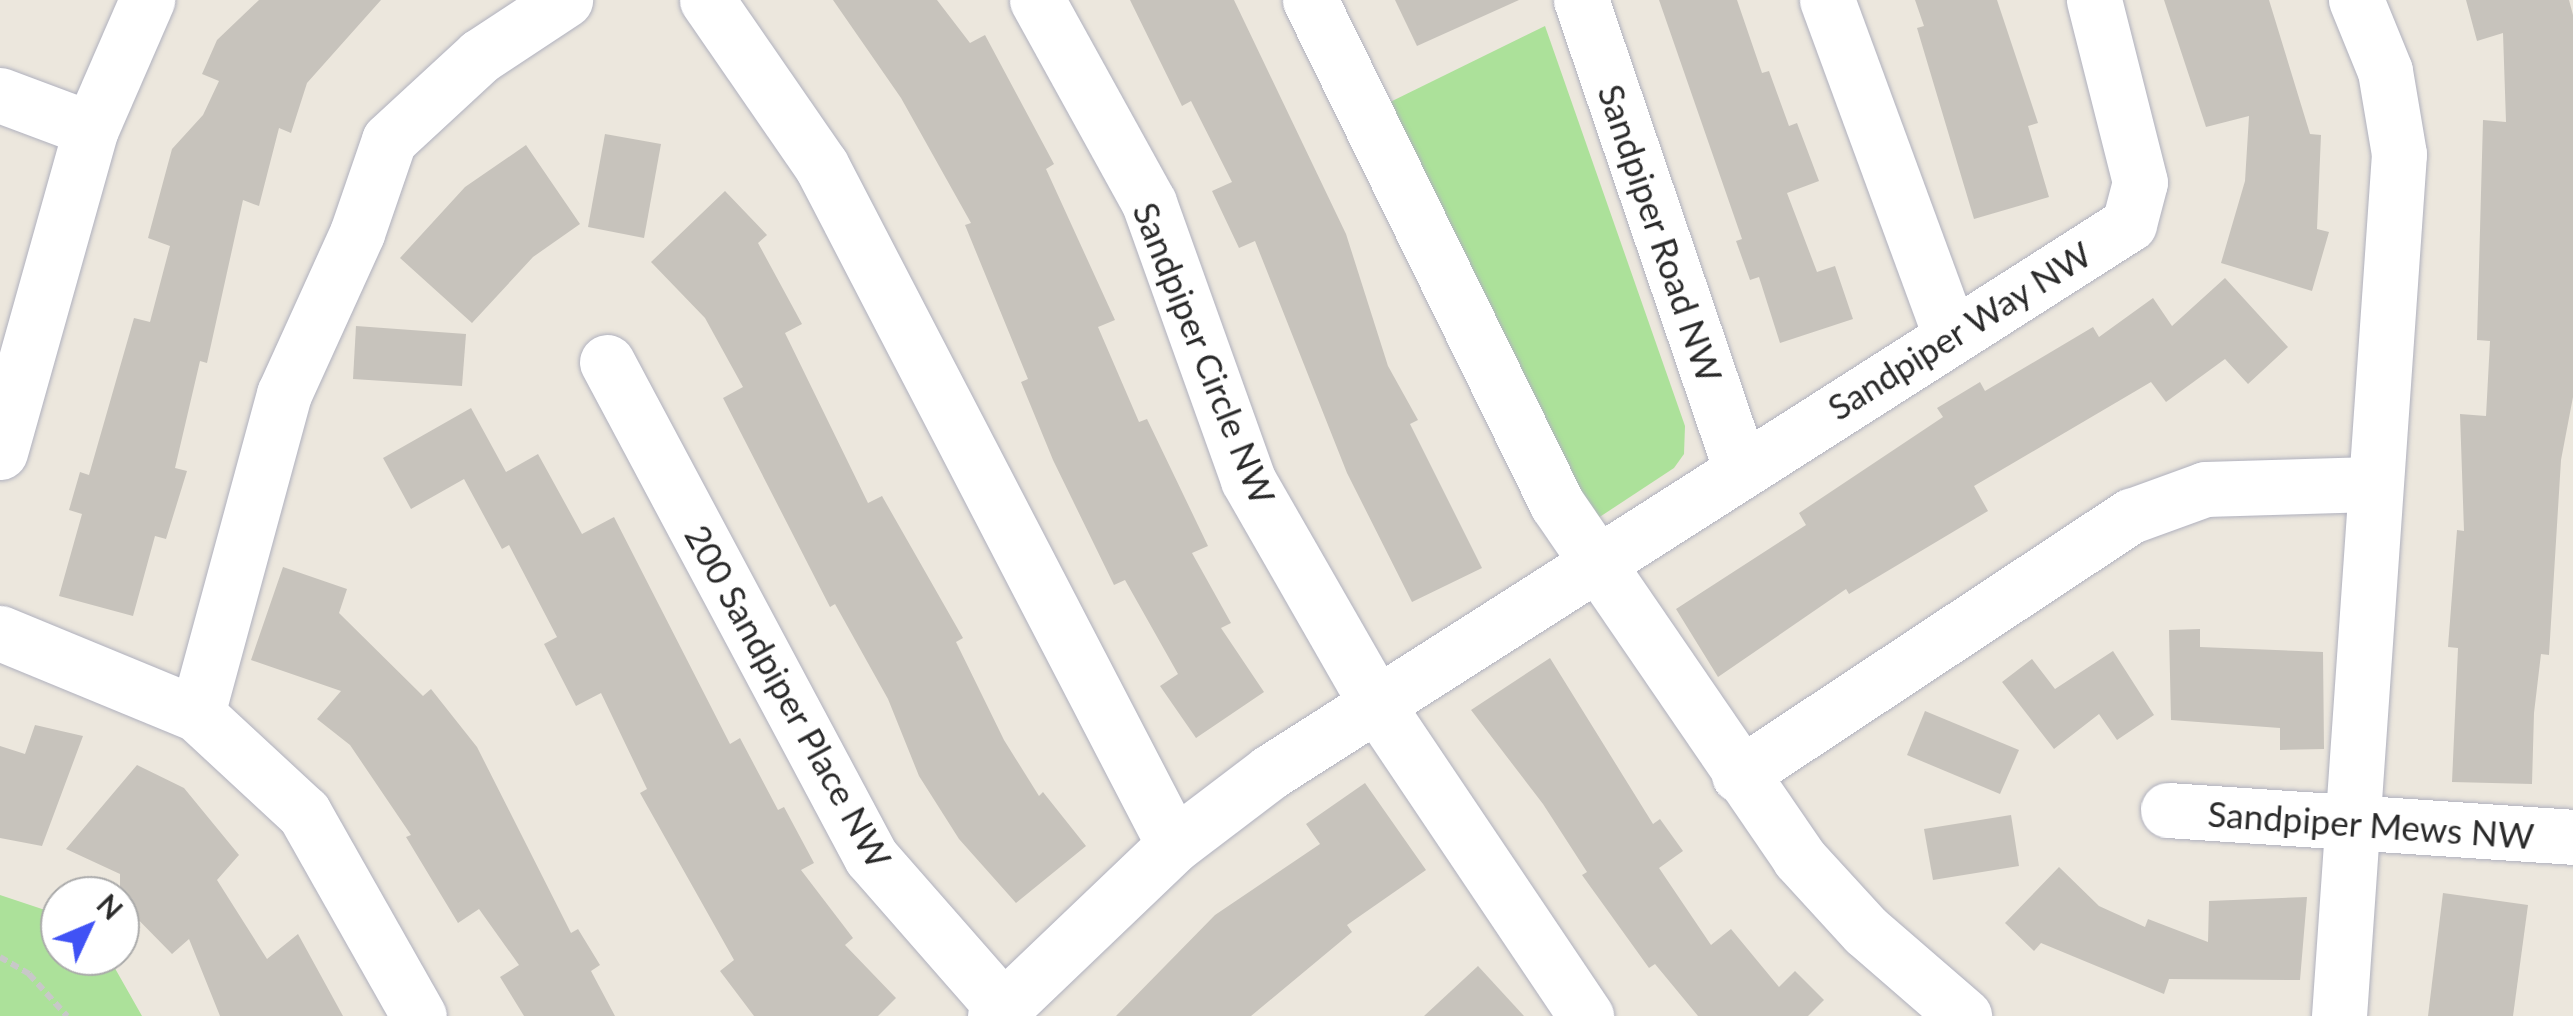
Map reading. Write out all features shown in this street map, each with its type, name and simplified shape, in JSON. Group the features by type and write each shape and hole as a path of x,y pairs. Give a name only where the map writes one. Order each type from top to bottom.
{"street":[{"path":"0,452 10,374 91,128 147,0"},
{"path":"196,714 284,394 357,233 388,140 480,56 566,0"},
{"path":"707,0 822,166 1174,845"},
{"name":"Sandpiper Circle NW","path":"1037,0 1149,204 1248,480 1377,704 1586,1016"},
{"path":"1310,0 1489,373 1598,566 1799,858 1866,931 1964,1016"},
{"name":"Sandpiper Road NW","path":"1582,0 1740,467"},
{"path":"1827,0 1950,335"},
{"name":"Sandpiper Way NW","path":"1598,566 1740,467 2129,224 2140,182 2094,0"},
{"path":"2340,1016 2372,484 2399,154 2385,71 2356,0"},
{"path":"0,95 91,128"},
{"name":"200 Sandpiper Place NW","path":"607,362 871,857 999,1012"},
{"path":"1739,775 2132,516 2206,490 2372,484"},
{"path":"999,1012 1174,845 1270,772 1598,566"},
{"path":"0,633 196,714 304,813 420,1016"},
{"name":"Sandpiper Mews NW","path":"2168,810 2573,838"}],"path":[{"path":"0,956 28,974 67,1016"}],"green space":[{"path":"1545,26 1685,426 1684,454 1674,468 1589,524 1382,106"},
{"path":"0,895 40,908 40,976 119,976 142,1016 0,1016"}],"building":[{"path":"259,0 381,0 307,83 291,133 279,128 259,206 243,200 207,363 200,361 175,468 187,471 166,539 155,536 133,616 59,596 82,514 69,510 80,472 89,475 134,318 150,322 170,246 148,238 172,149 203,115 219,81 202,74 217,40"},
{"path":"833,0 937,0 970,43 985,35 1054,164 1046,169 1115,320 1098,327 1139,422 1147,419 1208,546 1192,553 1231,623 1221,628 1264,692 1196,738 1160,686 1178,674 1125,580 1114,585 1053,460 1021,382 1028,379 965,225 971,223 901,98"},
{"path":"1130,0 1234,0 1346,234 1388,366 1418,420 1410,424 1482,568 1412,602 1347,473 1255,241 1239,248 1212,191 1232,182 1191,101 1182,106"},
{"path":"1395,0 1519,0 1417,46"},
{"path":"1659,0 1737,0 1762,73 1769,71 1789,126 1797,123 1819,181 1787,193 1817,272 1835,266 1853,319 1780,343 1759,277 1750,280 1736,241 1742,239"},
{"path":"1915,0 1997,0 2038,123 2028,126 2049,197 1974,219 1917,28 1924,26"},
{"path":"2164,0 2269,0 2310,134 2321,135 2317,229 2329,232 2312,291 2221,263 2245,181 2249,116 2206,127"},
{"path":"2466,0 2569,0 2573,15 2573,397 2561,460 2549,655 2541,654 2534,713 2532,784 2452,782 2458,648 2448,647 2457,530 2464,531 2460,414 2486,416 2490,341 2477,340 2483,120 2506,122 2503,33 2477,41"},
{"path":"605,134 661,144 644,238 588,227"},
{"path":"526,145 580,224 533,257 472,323 400,258 465,187"},
{"path":"725,191 767,235 758,243 802,324 785,333 868,503 882,496 963,638 956,642 1004,740 1039,796 1043,792 1086,846 1016,903 959,839 919,776 888,699 835,604 830,607 723,398 743,387 705,318 651,262"},
{"path":"2225,278 2288,347 2248,384 2225,359 2166,402 2151,382 1974,486 1988,511 1849,594 1846,589 1718,677 1676,609 1806,525 1799,513 1943,417 1937,408 1980,382 1985,391 2093,327 2099,337 2153,298 2172,326"},
{"path":"356,326 466,334 462,386 353,379"},
{"path":"471,408 506,472 538,454 582,534 614,517 730,744 740,738 778,810 784,807 814,863 801,870 853,938 845,945 896,998 878,1016 754,1016 720,971 734,960 640,793 647,789 601,693 576,706 544,644 557,637 509,545 502,549 464,479 411,509 383,458"},
{"path":"283,567 347,589 339,613 423,696 431,689 477,747 571,933 578,929 600,965 591,971 615,1016 524,1016 500,977 519,965 479,909 458,923 406,837 411,835 350,745 317,719 341,691 251,660"},
{"path":"2200,629 2200,647 2323,652 2324,749 2280,750 2280,728 2171,720 2169,630"},
{"path":"2113,651 2154,715 2117,740 2099,714 2054,749 2002,682 2032,659 2055,689"},
{"path":"1550,658 1653,824 1660,819 1683,851 1659,868 1711,945 1731,929 1779,987 1795,971 1824,1000 1808,1016 1698,1016 1655,964 1649,968 1582,875 1587,872 1543,804 1471,710"},
{"path":"1925,711 2019,750 2000,794 1907,755"},
{"path":"35,725 83,736 42,846 0,838 0,746 25,754"},
{"path":"137,765 184,788 239,855 217,880 267,959 298,934 343,1016 220,1016 189,939 172,954 140,921 140,876 120,876 66,849"},
{"path":"1365,783 1426,870 1347,925 1352,932 1251,1016 1116,1016 1215,915 1320,844 1306,824"},
{"path":"2011,815 2019,866 1933,880 1924,829"},
{"path":"2059,867 2099,906 2145,927 2148,919 2208,942 2209,901 2307,897 2300,980 2169,979 2164,994 2041,943 2034,951 2005,923"},
{"path":"2443,893 2528,905 2513,1016 2428,1016"},
{"path":"1478,966 1524,1016 1424,1016"}]}
